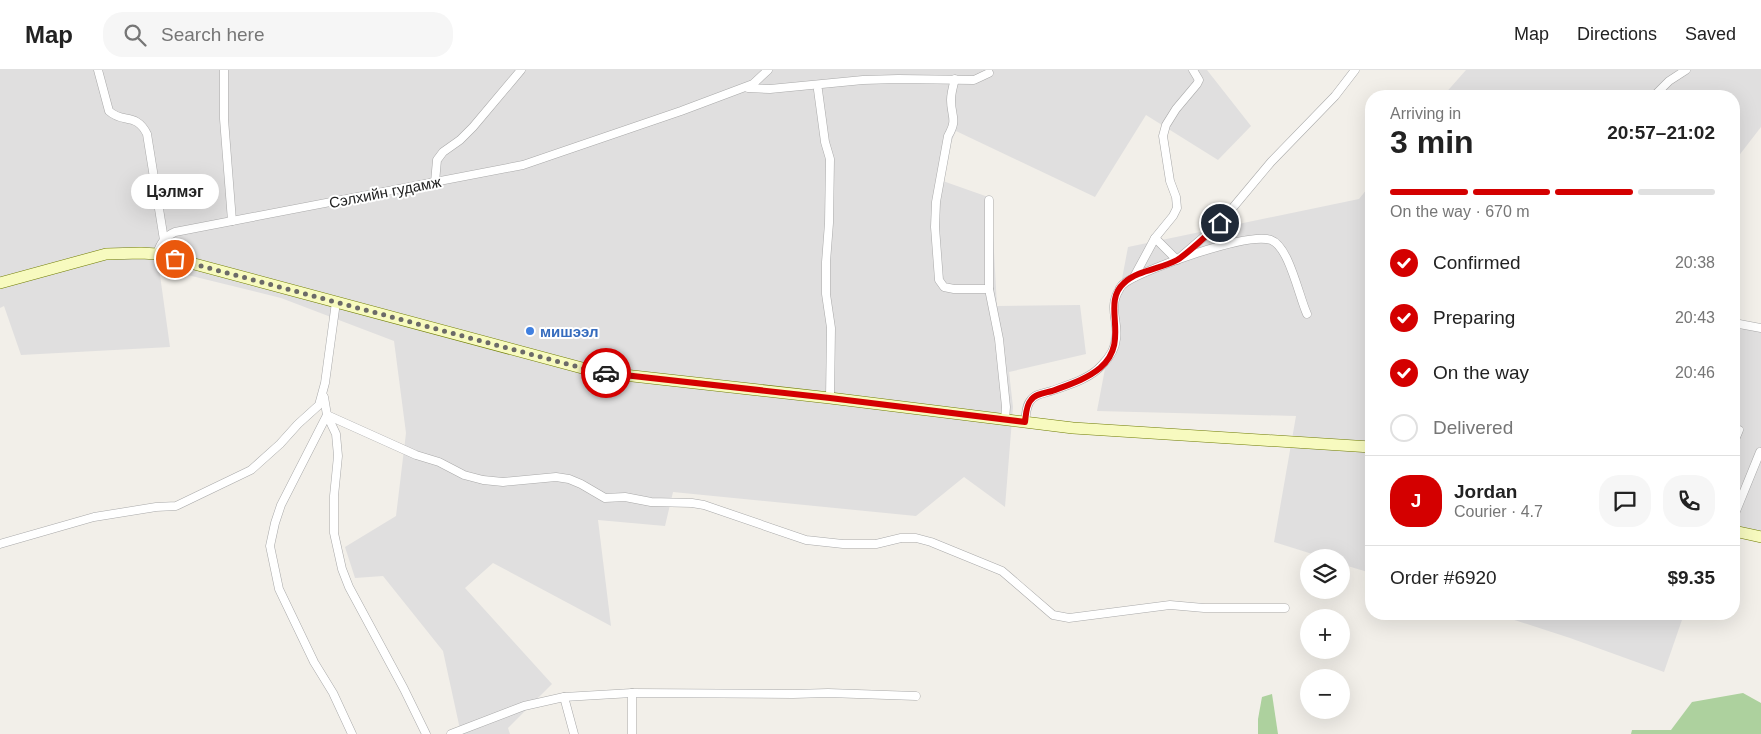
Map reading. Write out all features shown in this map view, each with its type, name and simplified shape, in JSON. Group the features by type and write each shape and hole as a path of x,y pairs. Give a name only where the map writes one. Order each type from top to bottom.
{"main road":[{"path":"0,283 106,254 141,252 158,254 597,372 1072,428 1365,447"},
{"path":"1740,532 1761,537"}],"street":[{"path":"98,70 109,111 114,116 134,120 142,125 147,134 164,240 158,254"},
{"path":"224,70 224,119 232,221"},
{"path":"436,182 437,160 443,152 460,140 473,127 521,70"},
{"name":"Сэлхийн гудамж","path":"164,240 168,234 175,232 523,165 619,131 681,112 744,88 753,84 768,70"},
{"path":"1134,277 1155,238 1173,216 1176,208 1176,198 1170,181 1163,136 1166,125 1176,109 1198,84 1199,80 1193,70"},
{"path":"1177,260 1220,223 1271,162 1334,96 1355,70"},
{"path":"1660,90 1669,81 1686,70"},
{"path":"744,88 770,90 889,79 974,80 989,73"},
{"path":"955,80 951,96 954,113 953,127 948,136 936,202 935,227 939,280 944,286 954,288 989,289"},
{"path":"818,90 825,142 830,159 826,294 831,328 830,398"},
{"path":"988,200 989,289 999,339 1006,407 1005,420"},
{"path":"1155,238 1177,260"},
{"path":"1025,422 1028,404 1035,396 1079,380 1100,367 1110,356 1116,339 1114,301 1117,292 1124,283 1134,277 1177,260 1212,248 1238,242 1272,240 1281,248 1287,258 1307,314"},
{"path":"336,302 324,402 327,415 336,434 338,456 334,496 334,533 342,569 349,587 404,688 426,734"},
{"path":"1740,325 1761,328"},
{"path":"0,544 94,517 156,507 176,506 251,470 320,405 325,383"},
{"path":"327,415 416,455 440,462 464,475 483,480 502,482 546,477 569,478 605,498 625,497 651,502 704,505 806,540 843,544 876,544 901,538 916,538 931,542 1002,571 1053,615 1060,617 1069,618 1170,605 1204,608 1285,608"},
{"path":"327,415 281,505 270,546 279,588 314,662 333,693 352,734"},
{"path":"1740,501 1760,452"},
{"path":"632,693 632,734"},
{"path":"452,734 524,706 564,697 632,693 859,693 916,696"},
{"path":"564,697 574,734"}],"shaded area":[{"path":"0,70 1207,70 1251,126 1218,160 1146,115 1095,197 956,131 945,156 940,180 991,198 997,306 1080,305 1086,354 1009,372 1013,407 1005,507 964,477 916,516 673,492 665,526 598,520 611,626 493,563 465,588 552,684 508,728 510,734 461,734 443,651 383,576 355,578 345,547 396,516 406,433 394,341 281,298 159,268 170,347 21,355 4,306 0,308"},
{"path":"1466,70 1761,70 1761,127 1740,154 1740,90 1448,90"},
{"path":"1365,192 1365,571 1350,567 1350,549 1300,550 1274,542 1296,416 1097,411 1128,247 1359,199"},
{"path":"1740,325 1761,331 1761,534 1740,529"},
{"path":"1514,620 1682,620 1664,672"}],"green space":[{"path":"1743,693 1761,703 1761,734 1631,734 1632,730 1671,730 1692,702"},
{"path":"1272,694 1278,734 1258,734 1258,719 1262,697"}],"way so far":[{"path":"175,259 606,373"}],"place":[{"name":"Цэлмэг","path":"175,259"},
{"name":"мишээл","path":"530,331"}],"route":[{"path":"606,373 1025,422 1028,404 1035,396 1079,380 1100,367 1110,356 1116,339 1114,301 1117,292 1124,283 1134,277 1177,260 1220,223"}]}
